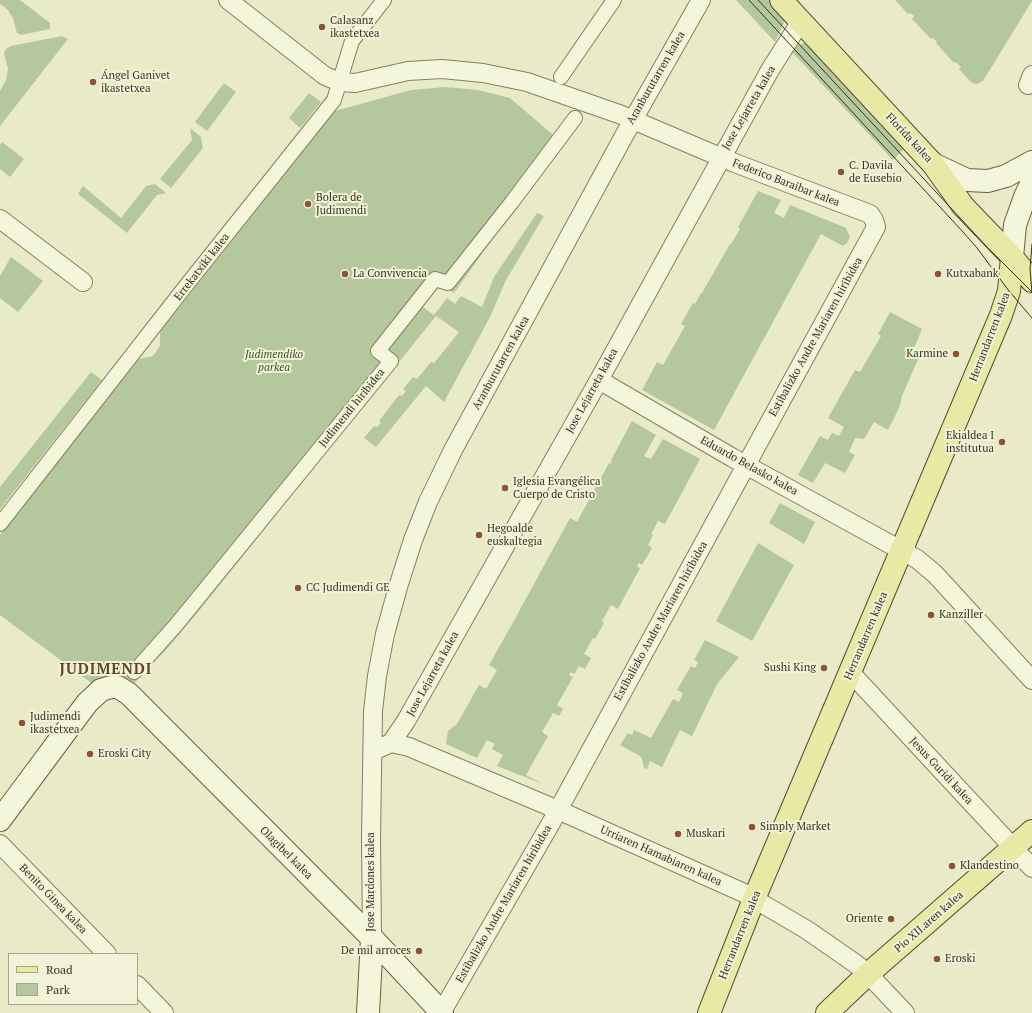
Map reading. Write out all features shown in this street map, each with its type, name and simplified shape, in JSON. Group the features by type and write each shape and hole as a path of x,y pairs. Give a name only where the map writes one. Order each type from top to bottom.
{"main road":[{"name":"Florida kalea","path":"781,0 933,164 963,206 1012,257 1032,281"},
{"path":"933,164 968,180 988,181 1006,176 1032,162"},
{"path":"1012,257 1015,225 1032,182"},
{"name":"Herrandarren kalea","path":"709,1013 754,900 1005,305 1011,281 1012,257"},
{"name":"Olagibel kalea","path":"0,820 93,696 100,690 111,686 118,688 128,694 372,938 441,1013"},
{"name":"Pio XII.aren kalea","path":"827,1013 868,974 1032,831"},
{"name":"Jose Mardones kalea","path":"368,1013 372,938"}],"street":[{"name":"Federico Baraibar kalea","path":"228,0 325,76 340,82 355,82 408,71 442,69 483,73 527,82 633,120 721,158 870,214 876,227"},
{"name":"Errekatxiki kalea","path":"0,524 185,287 330,106 334,100 340,82 352,40 384,0"},
{"path":"561,77 614,0"},
{"name":"Aranburutarren kalea","path":"373,751 373,711 377,676 385,634 413,540 428,502 460,436 633,120 701,0"},
{"name":"Jose Lejarreta kalea","path":"391,744 406,721 598,380 770,70 801,21"},
{"name":"Judimendi hiribidea","path":"134,672 176,625 391,361 378,351 435,280 448,283 576,118"},
{"path":"0,219 83,282"},
{"name":"Estibalizko Andre Mariaren hiribidea","path":"441,1013 558,810 876,227"},
{"name":"Eduardo Belasko kalea","path":"598,380 746,466 917,559 935,574 1032,680"},
{"name":"Jesus Guridi kalea","path":"851,673 1032,868"},
{"path":"373,751 391,744"},
{"name":"Urriaren Hamabiaren kalea","path":"391,744 409,747 558,810 744,893 830,945 868,974 905,1013"},
{"name":"Jose Mardones kalea","path":"372,938 371,838 373,751"},
{"name":"Benito Ginea kalea","path":"0,844 106,953"},
{"path":"138,986 164,1013"}],"green space":[{"path":"0,0 20,0 50,23 50,29 21,35 17,33 13,18 7,9 0,4"},
{"path":"736,0 770,0 783,15 784,20 775,42"},
{"path":"895,0 1032,1 983,81 977,84 972,83 959,69 961,67 956,62 954,63 936,43 937,42 933,38 931,39 912,19 914,16 910,13 908,14"},
{"path":"62,36 68,39 0,126 0,91 6,80 8,69 4,53 6,49 11,46"},
{"path":"800,44 808,44 906,147 893,160 791,51"},
{"path":"224,83 236,92 207,131 195,122"},
{"name":"Judimendiko parkea","path":"445,87 478,90 510,98 552,134 558,147 454,293 436,283 420,305 434,315 447,298 455,304 461,296 482,307 494,277 537,213 544,216 506,280 490,317 444,402 426,386 376,447 364,438 374,426 377,427 381,423 379,421 399,395 402,396 406,391 403,389 413,377 417,379 431,362 434,363 459,332 436,316 167,649 134,684 121,677 94,685 0,615 0,535 139,359 153,356 160,346 160,332 335,111 411,90"},
{"path":"309,93 321,102 300,128 289,118"},
{"path":"190,128 201,137 203,148 171,188 160,179 192,140"},
{"path":"2,142 24,159 10,177 0,169 0,145"},
{"path":"155,184 166,193 157,195 127,233 78,194 83,186 121,218 146,186"},
{"path":"758,191 781,200 774,213 784,218 790,205 846,228 850,237 847,243 843,246 821,234 714,430 642,390 657,362 663,365 685,326 681,324 693,303 695,304 702,293 740,229 738,227"},
{"path":"11,257 43,281 18,312 0,298 0,276"},
{"path":"890,312 922,329 912,353 919,357 902,396 900,406 888,430 874,422 864,439 855,438 849,452 855,455 845,473 825,463 813,483 798,475 820,436 828,440 832,433 839,436 844,427 828,418 855,370 860,372 881,336 878,334"},
{"path":"91,372 102,380 0,509 0,487"},
{"path":"632,421 656,435 644,456 651,459 663,439 700,459 665,524 658,521 651,534 653,535 648,545 652,548 642,565 639,563 638,564 637,567 640,568 618,609 611,605 602,621 604,623 584,654 591,658 585,669 579,666 574,674 571,672 569,675 573,677 557,705 563,709 559,716 553,713 542,732 548,736 526,775 543,784 497,766 503,755 492,749 495,744 487,740 477,758 446,744 448,731 457,724 479,685 486,689 497,670 489,665 570,518 577,522 609,463 610,464 612,461 611,460"},
{"path":"780,503 815,522 804,544 769,523"},
{"path":"758,543 794,565 752,641 716,621"},
{"path":"705,640 739,657 717,684 692,736 680,730 662,767 650,761 647,769 644,768 640,756 620,745 628,733 632,735 634,730 651,738 673,699 679,702 683,693 677,690 691,666 695,668 698,662 694,660"}],"tram line":[{"path":"749,0 963,232 1032,318"},
{"path":"758,0 987,247 1032,292"},
{"path":"1032,244 1030,269 1032,293"}],"place":[{"name":"Calasanz ikastetxea","path":"322,27"},
{"name":"Ángel Ganivet ikastetxea","path":"93,82"},
{"name":"C. Davila de Eusebio","path":"841,172"},
{"name":"Bolera de Judimendi","path":"308,204"},
{"name":"La Convivencia","path":"345,274"},
{"name":"Kutxabank","path":"938,274"},
{"name":"Karmine","path":"956,354"},
{"name":"Ekialdea I institutua","path":"1002,442"},
{"name":"Iglesia Evangélica Cuerpo de Cristo","path":"505,488"},
{"name":"Hegoalde euskaltegia","path":"479,535"},
{"name":"CC Judimendi GE","path":"298,588"},
{"name":"Kanziller","path":"931,615"},
{"name":"Sushi King","path":"824,668"},
{"name":"Judimendi ikastetxea","path":"22,723"},
{"name":"Eroski City","path":"90,754"},
{"name":"Simply Market","path":"752,827"},
{"name":"Muskari","path":"678,834"},
{"name":"Klandestino","path":"952,866"},
{"name":"Oriente","path":"891,919"},
{"name":"De mil arroces","path":"419,951"},
{"name":"Eroski","path":"937,959"}],"district":[{"name":"JUDIMENDI","path":"106,670"}]}
